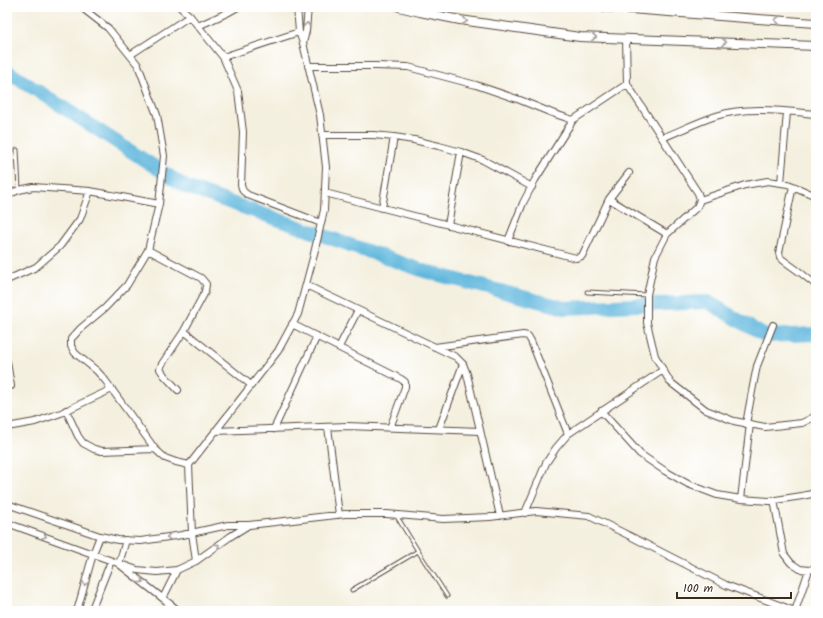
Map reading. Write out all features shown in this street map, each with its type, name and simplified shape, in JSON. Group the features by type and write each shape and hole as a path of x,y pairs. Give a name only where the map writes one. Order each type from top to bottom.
{"street":[{"path":"81,7 108,28 138,65 157,115 164,156 159,204 148,250 127,285 105,308 81,328 71,339 71,346 74,353 97,371 105,380 155,449 165,458 189,465"},
{"path":"180,7 190,16 223,57 238,91 244,132 241,185 243,191 248,195 321,223"},
{"path":"198,26 238,7"},
{"path":"196,561 192,533 189,465 278,351 298,314 324,210 326,167 320,115 299,32 297,7"},
{"path":"303,43 306,31 308,7"},
{"path":"400,7 460,20 580,36 816,46"},
{"path":"605,7 816,23"},
{"path":"130,55 190,16"},
{"path":"223,57 299,32"},
{"path":"626,38 627,84 698,193 700,200 697,207 667,234 655,257 647,298 647,323 655,356 670,382 706,410 734,421 765,427 802,423 816,416"},
{"path":"308,66 376,66 408,68 476,85 573,120"},
{"path":"508,241 523,203 573,120 627,84"},
{"path":"662,138 716,116 735,112 753,110 816,114"},
{"path":"781,183 788,112"},
{"path":"322,134 373,135 414,140 461,152 483,160 532,187"},
{"path":"382,208 394,137"},
{"path":"448,225 461,152"},
{"path":"325,193 576,258 582,256 609,199 629,173"},
{"path":"700,200 745,185 768,181 792,186 816,196"},
{"path":"792,186 779,252 783,260 816,285"},
{"path":"7,195 32,187 90,191 159,204"},
{"path":"7,280 36,267 60,246 80,219 90,191"},
{"path":"609,199 667,234"},
{"path":"148,250 201,278 206,284 205,292 184,331 160,369 178,390"},
{"path":"306,285 456,357 463,364 467,374 500,516"},
{"path":"339,348 358,310"},
{"path":"292,324 405,382 405,386 390,428"},
{"path":"741,499 753,386 758,366 773,325"},
{"path":"184,331 251,385"},
{"path":"435,347 523,334 528,336 568,434"},
{"path":"274,429 316,336"},
{"path":"7,362 11,386"},
{"path":"439,429 463,364"},
{"path":"524,513 546,463 568,434 663,370"},
{"path":"7,427 35,422 112,389"},
{"path":"66,410 78,436 83,443 94,449 102,451 155,449"},
{"path":"601,411 640,454 665,471 695,487 717,495 741,499 769,501 816,493"},
{"path":"215,431 347,426 480,431"},
{"path":"328,427 339,515"},
{"path":"774,500 784,554 790,563 800,569 809,570 816,568"},
{"path":"7,504 100,536 118,540 141,541 192,533 228,525 249,525 339,515 373,514 443,519 500,516 536,511 589,516 726,585 783,609 795,611 809,570"},
{"path":"7,523 137,570 157,572 177,570 196,561 249,525"},
{"path":"77,611 93,554 100,536"},
{"path":"119,564 126,540"},
{"path":"91,611 111,561"},
{"path":"119,564 179,611"},
{"path":"163,598 177,570"},
{"path":"164,611 169,603"}],"lane":[{"path":"16,150 19,190"},
{"path":"587,292 647,298"},
{"path":"396,515 447,596"},
{"path":"352,590 418,551"}],"waterway":[{"path":"7,71 186,187 424,271 565,308 708,302 765,336 816,334"}]}
